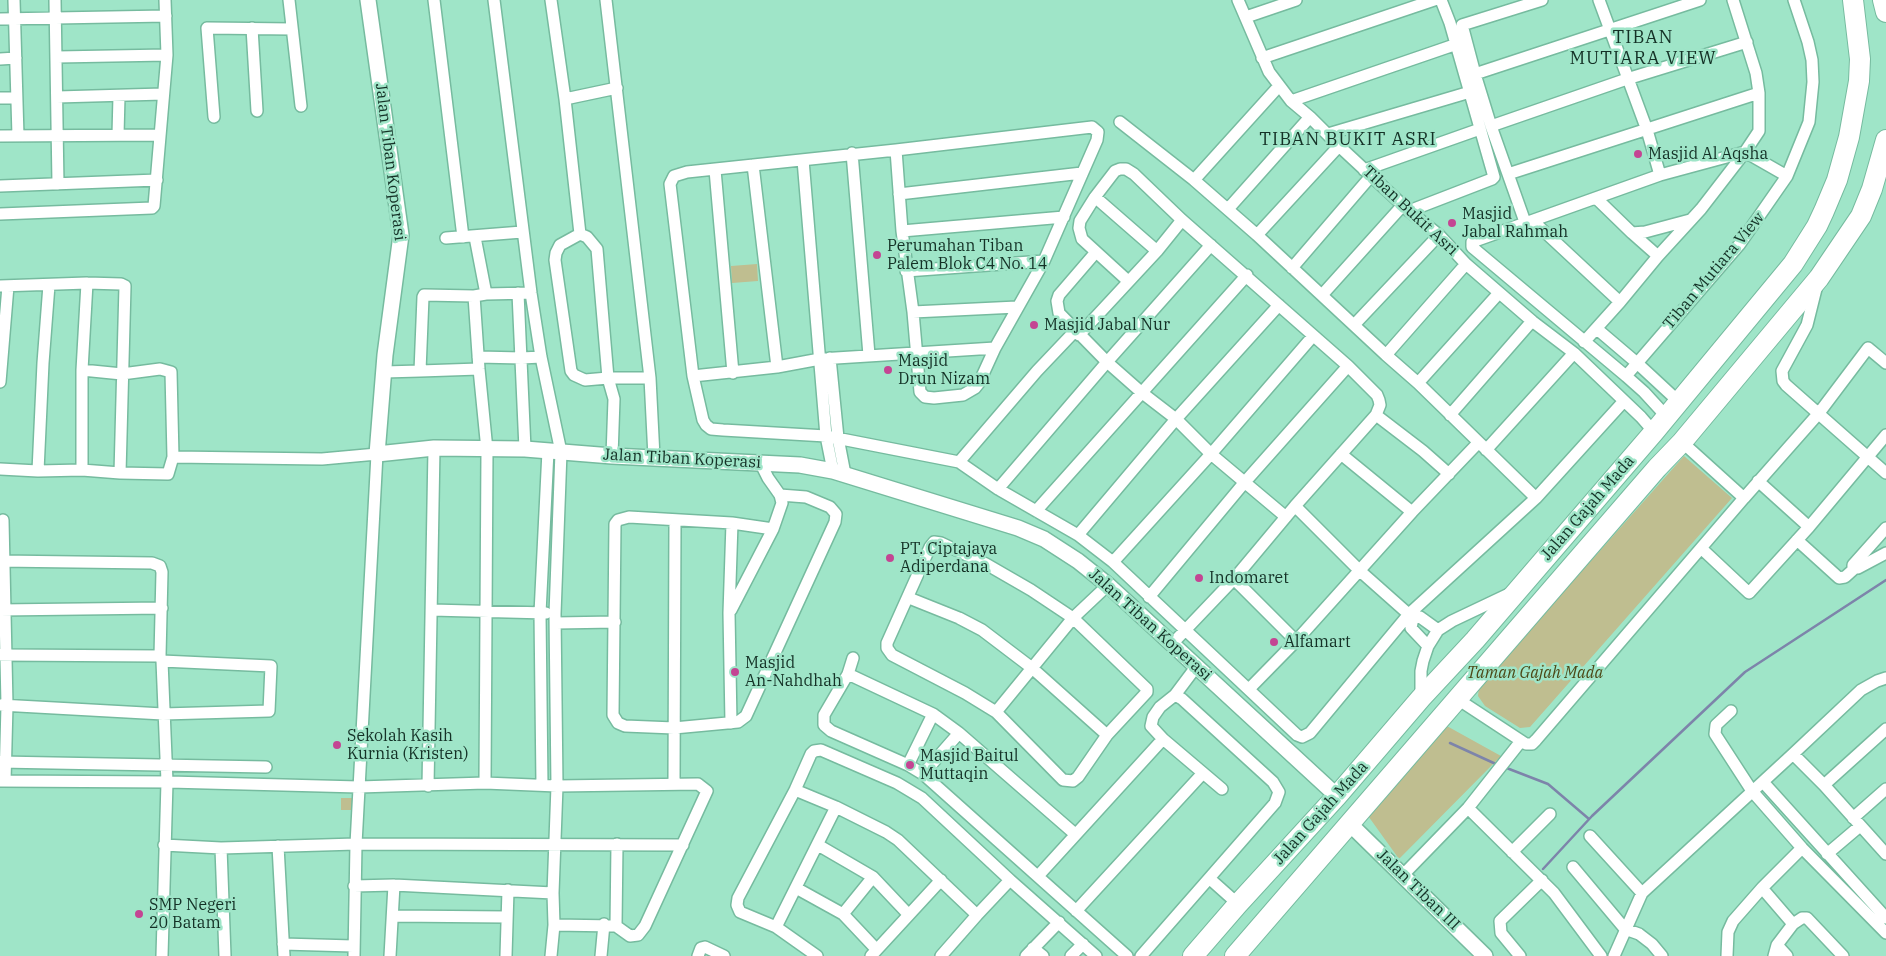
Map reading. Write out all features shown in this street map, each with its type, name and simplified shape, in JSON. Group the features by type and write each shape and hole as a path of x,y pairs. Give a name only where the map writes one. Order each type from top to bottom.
{"highway":[{"name":"Jalan Gajah Mada","path":"1193,956 1337,796 1420,698 1475,640 1520,588 1647,425 1666,407 1793,264 1817,226 1842,166 1859,81 1858,40 1853,0"},
{"path":"1883,0 1886,12"},
{"name":"Jalan Gajah Mada","path":"1236,956 1459,700 1494,656 1657,468 1682,442 1819,278 1879,186 1886,140"},
{"path":"1475,640 1494,656"}],"street":[{"path":"14,0 18,136"},
{"path":"55,0 58,184"},
{"path":"289,0 301,106"},
{"name":"Jalan Tiban Koperasi","path":"368,0 401,235 384,372 377,454 434,448 525,449 612,456 761,464 800,464 839,473 1018,528 1044,539 1108,585 1337,796"},
{"path":"434,0 469,237 486,294"},
{"path":"494,0 522,232 554,452 557,786 553,893 554,925 551,956"},
{"path":"551,0 565,99 580,234"},
{"path":"606,0 650,378 654,457"},
{"name":"Tiban Bukit Asri","path":"1238,0 1268,72 1292,101 1406,208 1439,235 1466,264 1532,321 1574,353 1647,425"},
{"path":"1246,17 1296,0"},
{"path":"1262,58 1434,0"},
{"path":"1440,0 1457,44 1470,92 1529,222 1620,302"},
{"path":"1322,296 1406,208 1492,180 1494,174 1486,127 1462,25 1542,0"},
{"path":"1599,0 1647,130 1660,175"},
{"path":"1475,74 1700,0"},
{"path":"1584,342 1658,256 1692,220 1759,131 1759,93 1756,73 1733,0"},
{"name":"Tiban Mutiara View","path":"1626,376 1739,245 1787,176 1809,122 1813,82 1812,60 1808,42 1794,0"},
{"path":"0,19 55,18 163,5 167,55 156,202 152,208 0,214"},
{"path":"214,117 207,28 292,28"},
{"path":"252,28 257,111"},
{"path":"1292,268 1368,173 1486,127 1627,79 1747,42"},
{"path":"1292,101 1457,44"},
{"path":"57,57 167,55"},
{"path":"0,59 16,58"},
{"path":"1194,180 1279,86"},
{"path":"565,99 617,88"},
{"path":"1328,134 1470,92"},
{"path":"1508,174 1759,93"},
{"path":"58,98 164,94"},
{"path":"118,135 119,96"},
{"path":"0,98 16,98"},
{"path":"1228,209 1310,117"},
{"path":"1120,122 1194,180 1257,235 1418,383 1536,498"},
{"path":"896,150 902,231 920,392 925,397 934,398 963,395 976,388 995,348 1044,261 1098,136 1098,132 1092,126 896,150 852,153 674,176 670,184 693,376 703,420 706,425 712,429 826,436 959,462 998,489 1078,535 1113,562 1297,735 1306,736 1310,733 1411,616 1536,498 1624,401"},
{"path":"0,136 160,135"},
{"path":"1257,235 1339,146"},
{"path":"1666,407 1584,342 1472,247 1472,242 1660,175 1745,152 1787,176"},
{"path":"852,153 869,355"},
{"path":"803,160 825,358 838,438 839,473"},
{"path":"754,165 778,367"},
{"path":"1128,281 1082,239 1079,228 1080,220 1115,171 1126,169 1134,174 1182,220 1247,275 1348,366 1377,395 1380,406 1376,415 1286,516 1234,579 1172,644"},
{"path":"715,170 733,373"},
{"path":"899,194 1082,174"},
{"path":"0,186 158,180"},
{"path":"1095,197 1157,251"},
{"path":"1597,198 1658,256"},
{"path":"902,231 1064,217"},
{"path":"959,462 1037,371 1157,251 1182,220"},
{"path":"1632,233 1645,232 1692,220"},
{"path":"446,238 522,232"},
{"path":"580,234 587,237 596,249 608,378 614,399 612,456"},
{"path":"580,234 560,246 556,253 571,371 578,378 585,380 650,378"},
{"path":"1354,325 1439,235"},
{"path":"998,489 1211,245"},
{"path":"1096,252 1059,295 1057,301 1059,313 1107,362 1141,392 1176,418 1211,454 1286,516"},
{"path":"906,271 1044,261"},
{"path":"1386,355 1466,264"},
{"path":"1036,511 1247,275"},
{"path":"1819,278 1807,326 1782,371 1782,376 1786,385 1886,473"},
{"path":"82,470 82,370 87,284"},
{"path":"0,380 4,286 120,284 124,286 120,473"},
{"path":"38,471 42,363 49,285"},
{"path":"518,293 525,449"},
{"path":"420,371 423,297 531,293"},
{"path":"1418,383 1499,293"},
{"path":"474,296 478,369 487,450 485,783"},
{"path":"1078,535 1176,418 1279,305"},
{"path":"912,312 1017,307"},
{"path":"1450,415 1532,321"},
{"path":"1597,329 1637,363 1666,407"},
{"path":"1113,562 1211,454 1313,336"},
{"path":"693,376 778,367 825,358 995,348"},
{"path":"1459,700 1521,741 1529,744 1536,740 1702,549 1758,481 1819,413 1868,348 1886,363"},
{"path":"1249,690 1296,641 1412,512 1449,474 1482,447 1574,353"},
{"path":"478,357 541,357"},
{"path":"825,358 826,436 839,473"},
{"path":"1149,597 1244,483 1348,366"},
{"path":"0,469 38,471 82,470 166,475 169,472 172,457 171,372 160,369 122,374 82,370"},
{"path":"384,372 478,369"},
{"path":"1376,415 1423,451 1449,474"},
{"path":"1702,549 1749,594 1809,527 1886,435"},
{"path":"1682,442 1744,498"},
{"path":"428,786 434,448"},
{"path":"542,785 540,614 554,452"},
{"path":"172,457 322,459 377,454 356,844 353,951 283,950 278,846"},
{"path":"1341,454 1412,512"},
{"path":"729,614 773,529 782,503 780,495 761,464"},
{"path":"1758,481 1809,527"},
{"path":"773,529 732,524 629,517 618,520 615,524 613,715 616,720 625,726 674,728 731,723 742,720 746,716 836,522 836,514 830,507 806,497 780,495"},
{"path":"1295,506 1360,571 1411,616 1420,616 1438,630"},
{"path":"3,520 4,705 2,781 167,782 359,787 485,783 557,786 698,784 707,792 645,926 638,935 630,936 616,926 604,924 554,925"},
{"path":"674,784 675,521"},
{"path":"731,723 729,614 732,524"},
{"path":"1855,568 1853,566 1886,528"},
{"path":"1797,540 1839,578 1845,577 1855,568 1886,553"},
{"path":"937,542 986,564 1031,590 1073,618 1147,692 1108,735 1078,777 1073,781 1063,780 996,712 966,693 888,651 887,648 930,547 937,542"},
{"path":"2,562 152,563 160,566 162,572 161,659 167,782 162,956"},
{"path":"1234,579 1296,641"},
{"path":"996,712 1073,618 1108,585"},
{"path":"1420,698 1421,671 1428,646 1438,630 1452,621 1520,588"},
{"path":"909,598 973,624 1032,668 1108,735"},
{"path":"3,610 162,608"},
{"path":"432,610 540,614 556,618 615,622"},
{"path":"1411,616 1411,628 1428,646"},
{"path":"3,655 161,659 272,666 269,711 163,714 4,705"},
{"path":"853,658 848,674 824,715 824,725 832,731 908,765 923,774 1127,956"},
{"path":"1196,667 1175,695 1160,707 1153,717 1151,726 1163,739 1222,789"},
{"path":"848,674 933,714 959,733 1075,834"},
{"path":"1614,956 1642,893 1861,690 1876,681 1886,678"},
{"path":"1141,956 1275,803 1279,792 1273,782 1182,699 1175,695"},
{"path":"1731,712 1716,725 1715,734 1752,791 1802,848 1886,932"},
{"path":"908,765 933,714"},
{"path":"1824,785 1886,729"},
{"path":"923,774 959,733"},
{"path":"1038,876 1163,739"},
{"path":"1402,876 1468,808 1521,741"},
{"path":"817,956 776,927 740,912 737,905 738,898 796,790 811,754 814,751 821,750 914,792 1096,956"},
{"path":"1793,754 1857,822 1881,843 1886,854"},
{"path":"2,762 266,767"},
{"path":"1076,911 1203,773"},
{"path":"1763,782 1886,918"},
{"path":"1827,854 1886,789"},
{"path":"796,790 836,807 898,840 977,915"},
{"path":"776,927 836,807"},
{"path":"1468,808 1542,880 1565,906 1601,956"},
{"path":"1512,852 1550,814"},
{"name":"Jalan Tiban III","path":"1350,825 1485,956"},
{"path":"1590,836 1642,893"},
{"path":"164,845 221,848 356,844 683,845"},
{"path":"616,926 617,844"},
{"path":"818,844 873,877 908,914"},
{"path":"221,848 225,956"},
{"path":"1728,956 1727,941 1730,927 1762,888 1802,848"},
{"path":"1573,867 1625,929 1638,934 1652,944 1662,956"},
{"path":"843,914 873,877"},
{"path":"1210,879 1238,904"},
{"path":"796,888 843,914 874,953 941,880"},
{"path":"941,956 1010,880"},
{"path":"1520,956 1502,933 1500,921 1542,880"},
{"path":"354,886 394,885 553,893"},
{"path":"390,956 394,885"},
{"path":"1762,888 1793,924"},
{"path":"506,956 508,890"},
{"path":"393,916 507,917"},
{"path":"1787,956 1776,951 1793,924 1802,918 1806,918 1843,956"},
{"path":"1043,956 1030,952 1059,922"},
{"path":"601,956 604,924"},
{"path":"1071,956 1083,944"},
{"path":"698,956 701,948 704,947 724,956"}],"green space":[{"path":"757,264 758,281 732,283 731,266"},
{"name":"Taman Gajah Mada","path":"1684,456 1732,498 1530,727 1520,728 1485,706 1478,696 1479,687"},
{"path":"1445,725 1501,756 1399,859 1366,813"},
{"path":"341,798 352,798 352,810 341,810"}],"waterway":[{"path":"1543,869 1592,816 1745,672 1886,580"},
{"path":"1450,743 1498,765"},
{"path":"1504,767 1548,784 1589,819"}],"place":[{"name":"Masjid Al Aqsha","path":"1638,154"},
{"name":"Masjid Jabal Rahmah","path":"1452,223"},
{"name":"Perumahan Tiban Palem Blok C4 No. 14","path":"877,255"},
{"name":"Masjid Jabal Nur","path":"1034,325"},
{"name":"Masjid Drun Nizam","path":"888,370"},
{"name":"PT. Ciptajaya Adiperdana","path":"890,558"},
{"name":"Indomaret","path":"1199,578"},
{"name":"Alfamart","path":"1274,642"},
{"name":"Masjid An-Nahdhah","path":"735,672"},
{"name":"Sekolah Kasih Kurnia (Kristen)","path":"337,745"},
{"name":"Masjid Baitul Muttaqin","path":"910,765"},
{"name":"SMP Negeri 20 Batam","path":"139,914"}],"district":[{"name":"TIBAN MUTIARA VIEW","path":"1643,48"},
{"name":"TIBAN BUKIT ASRI","path":"1348,140"}]}
